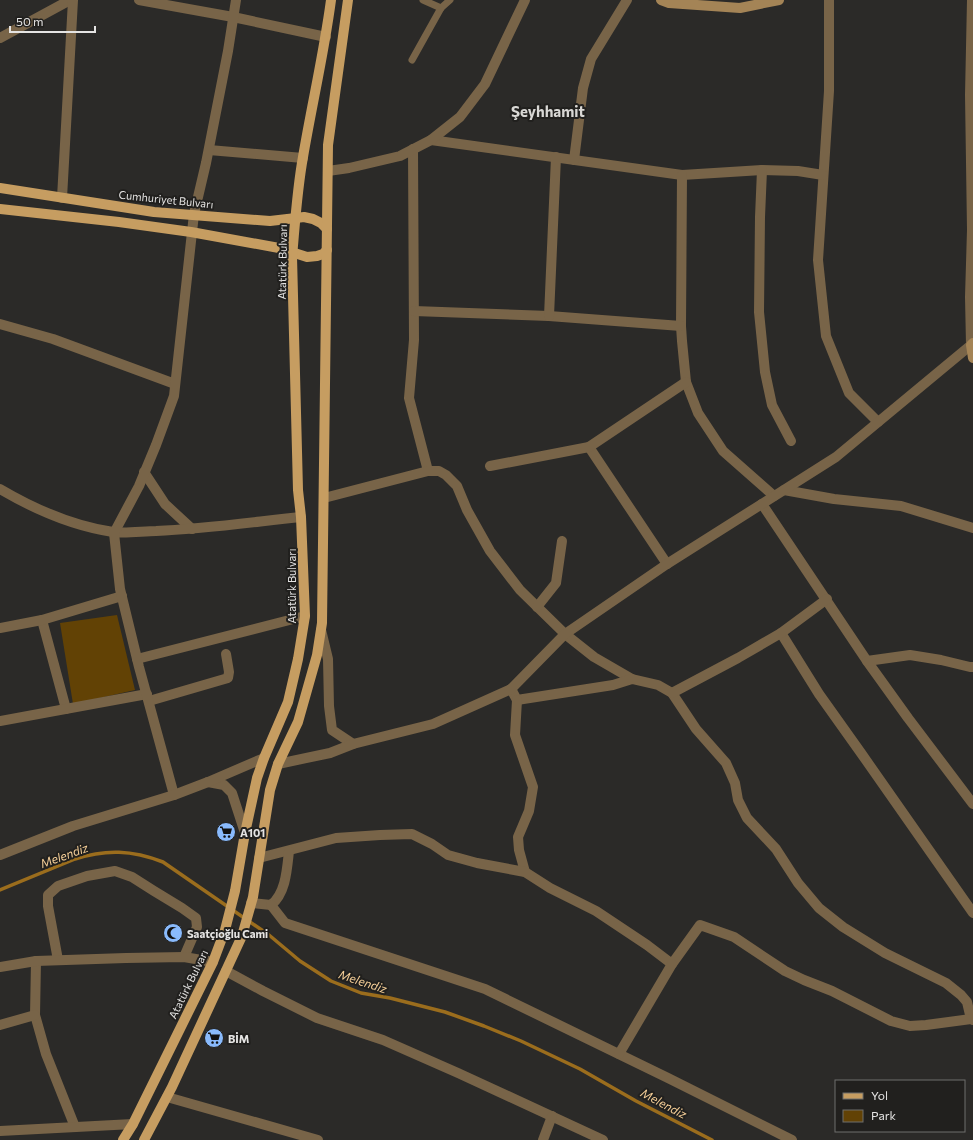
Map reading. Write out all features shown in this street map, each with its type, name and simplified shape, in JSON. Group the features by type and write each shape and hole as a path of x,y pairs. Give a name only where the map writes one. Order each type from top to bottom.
{"main road":[{"name":"Atatürk Bulvarı","path":"123,1140 133,1124 213,962 225,930 235,891 245,833 258,778 264,758 288,702 298,658 305,616 302,517 298,490 293,253 303,158 326,37 331,0"},
{"path":"144,1140 167,1097 242,936 252,900 270,790 278,764 298,722 317,654 322,623 328,145 348,0"},
{"path":"661,0 669,3 740,8 780,0"},
{"name":"Cumhuriyet Bulvarı","path":"0,188 154,212 194,214 270,222 296,218 313,219 321,223 327,230"},
{"path":"0,209 119,222 191,232 279,248 298,255 313,257 323,254 327,250"},
{"path":"972,344 973,358"}],"street":[{"path":"0,38 70,0"},
{"path":"62,198 73,0"},
{"path":"139,0 233,17 326,37"},
{"path":"174,795 137,659 120,589 114,532 139,486 174,396 191,232 209,150 236,0"},
{"path":"328,171 349,168 400,156 431,140 460,117 486,84 525,0"},
{"path":"574,160 583,88 591,59 627,0"},
{"path":"829,0 829,91 818,260 826,336 849,393 878,422"},
{"path":"278,764 330,753 353,744 433,724 511,689 565,634 667,564 836,457 972,344 970,297 972,230 970,95 972,0"},
{"path":"431,140 682,175 762,170 798,171 823,175"},
{"path":"413,149 414,340 409,398 428,471"},
{"path":"209,150 303,158"},
{"path":"549,316 556,157"},
{"path":"762,170 759,312 765,372 772,405 791,441"},
{"path":"682,175 681,326 686,382 698,413 723,451 774,496"},
{"path":"414,311 549,316 681,326"},
{"path":"0,324 53,339 175,384"},
{"path":"490,466 589,447 686,382"},
{"path":"589,447 667,564"},
{"path":"324,498 428,471 439,471 446,475 457,486 467,510 490,551 520,590 537,608 565,634 594,657 632,679 658,685 672,693 696,729 726,763 735,783 738,800 747,818 776,849 798,883 819,908 843,927 885,953 946,983 967,1002 971,1014 926,1025 910,1026 891,1021 832,991 785,971 734,937 700,925 672,964 618,1054"},
{"path":"144,472 166,504 192,529"},
{"path":"0,488 48,513 77,524 114,532 192,529 302,517"},
{"path":"784,490 834,499 901,506 973,528"},
{"path":"762,504 867,661 973,804"},
{"path":"537,608 556,583 562,541"},
{"path":"0,628 42,620 122,596"},
{"path":"672,693 781,633 826,599"},
{"path":"137,659 305,616"},
{"path":"42,620 66,709"},
{"path":"321,630 328,659 329,706 332,730 353,744"},
{"path":"781,633 818,694 866,759 973,913"},
{"path":"0,721 66,709 148,697 228,678 229,672 226,654"},
{"path":"867,661 910,655 973,667"},
{"path":"517,700 606,686 632,679"},
{"path":"511,689 517,700 515,735 533,787 529,811 518,837 519,850 525,872"},
{"path":"0,855 73,826 174,795 264,758"},
{"path":"208,782 224,785 232,793 245,833"},
{"path":"259,858 336,838 412,834 432,844 448,855 525,872 550,888 596,911 647,945 672,964"},
{"path":"271,905 278,900 286,877 289,851"},
{"path":"58,960 48,906 48,895 58,886 87,876 115,871 132,877 196,918 197,927 184,956"},
{"path":"252,900 271,905 285,922 485,989 792,1140"},
{"path":"0,967 36,961 184,956 213,962"},
{"path":"36,961 36,1015 46,1054 75,1126"},
{"path":"226,971 317,1018 383,1040 603,1140"},
{"path":"0,1025 36,1015"},
{"path":"167,1097 318,1140"},
{"path":"543,1140 552,1116"},
{"path":"0,1131 133,1124"}],"lane":[{"path":"423,0 441,8"},
{"path":"412,60 441,8 450,0"}],"green space":[{"path":"117,615 135,690 73,704 60,623"}],"waterway":[{"name":"Melendiz","path":"0,890 75,859 86,856 108,852 119,852 152,858 163,862 269,935 300,961 331,981 361,993 390,998 445,1012 521,1041 580,1069 636,1101 712,1140"}],"place":[{"name":"A101","path":"226,832"},
{"name":"Saatçioğlu Cami","path":"173,933"},
{"name":"BİM","path":"214,1038"}],"district":[{"name":"Şeyhhamit","path":"548,111"}]}
